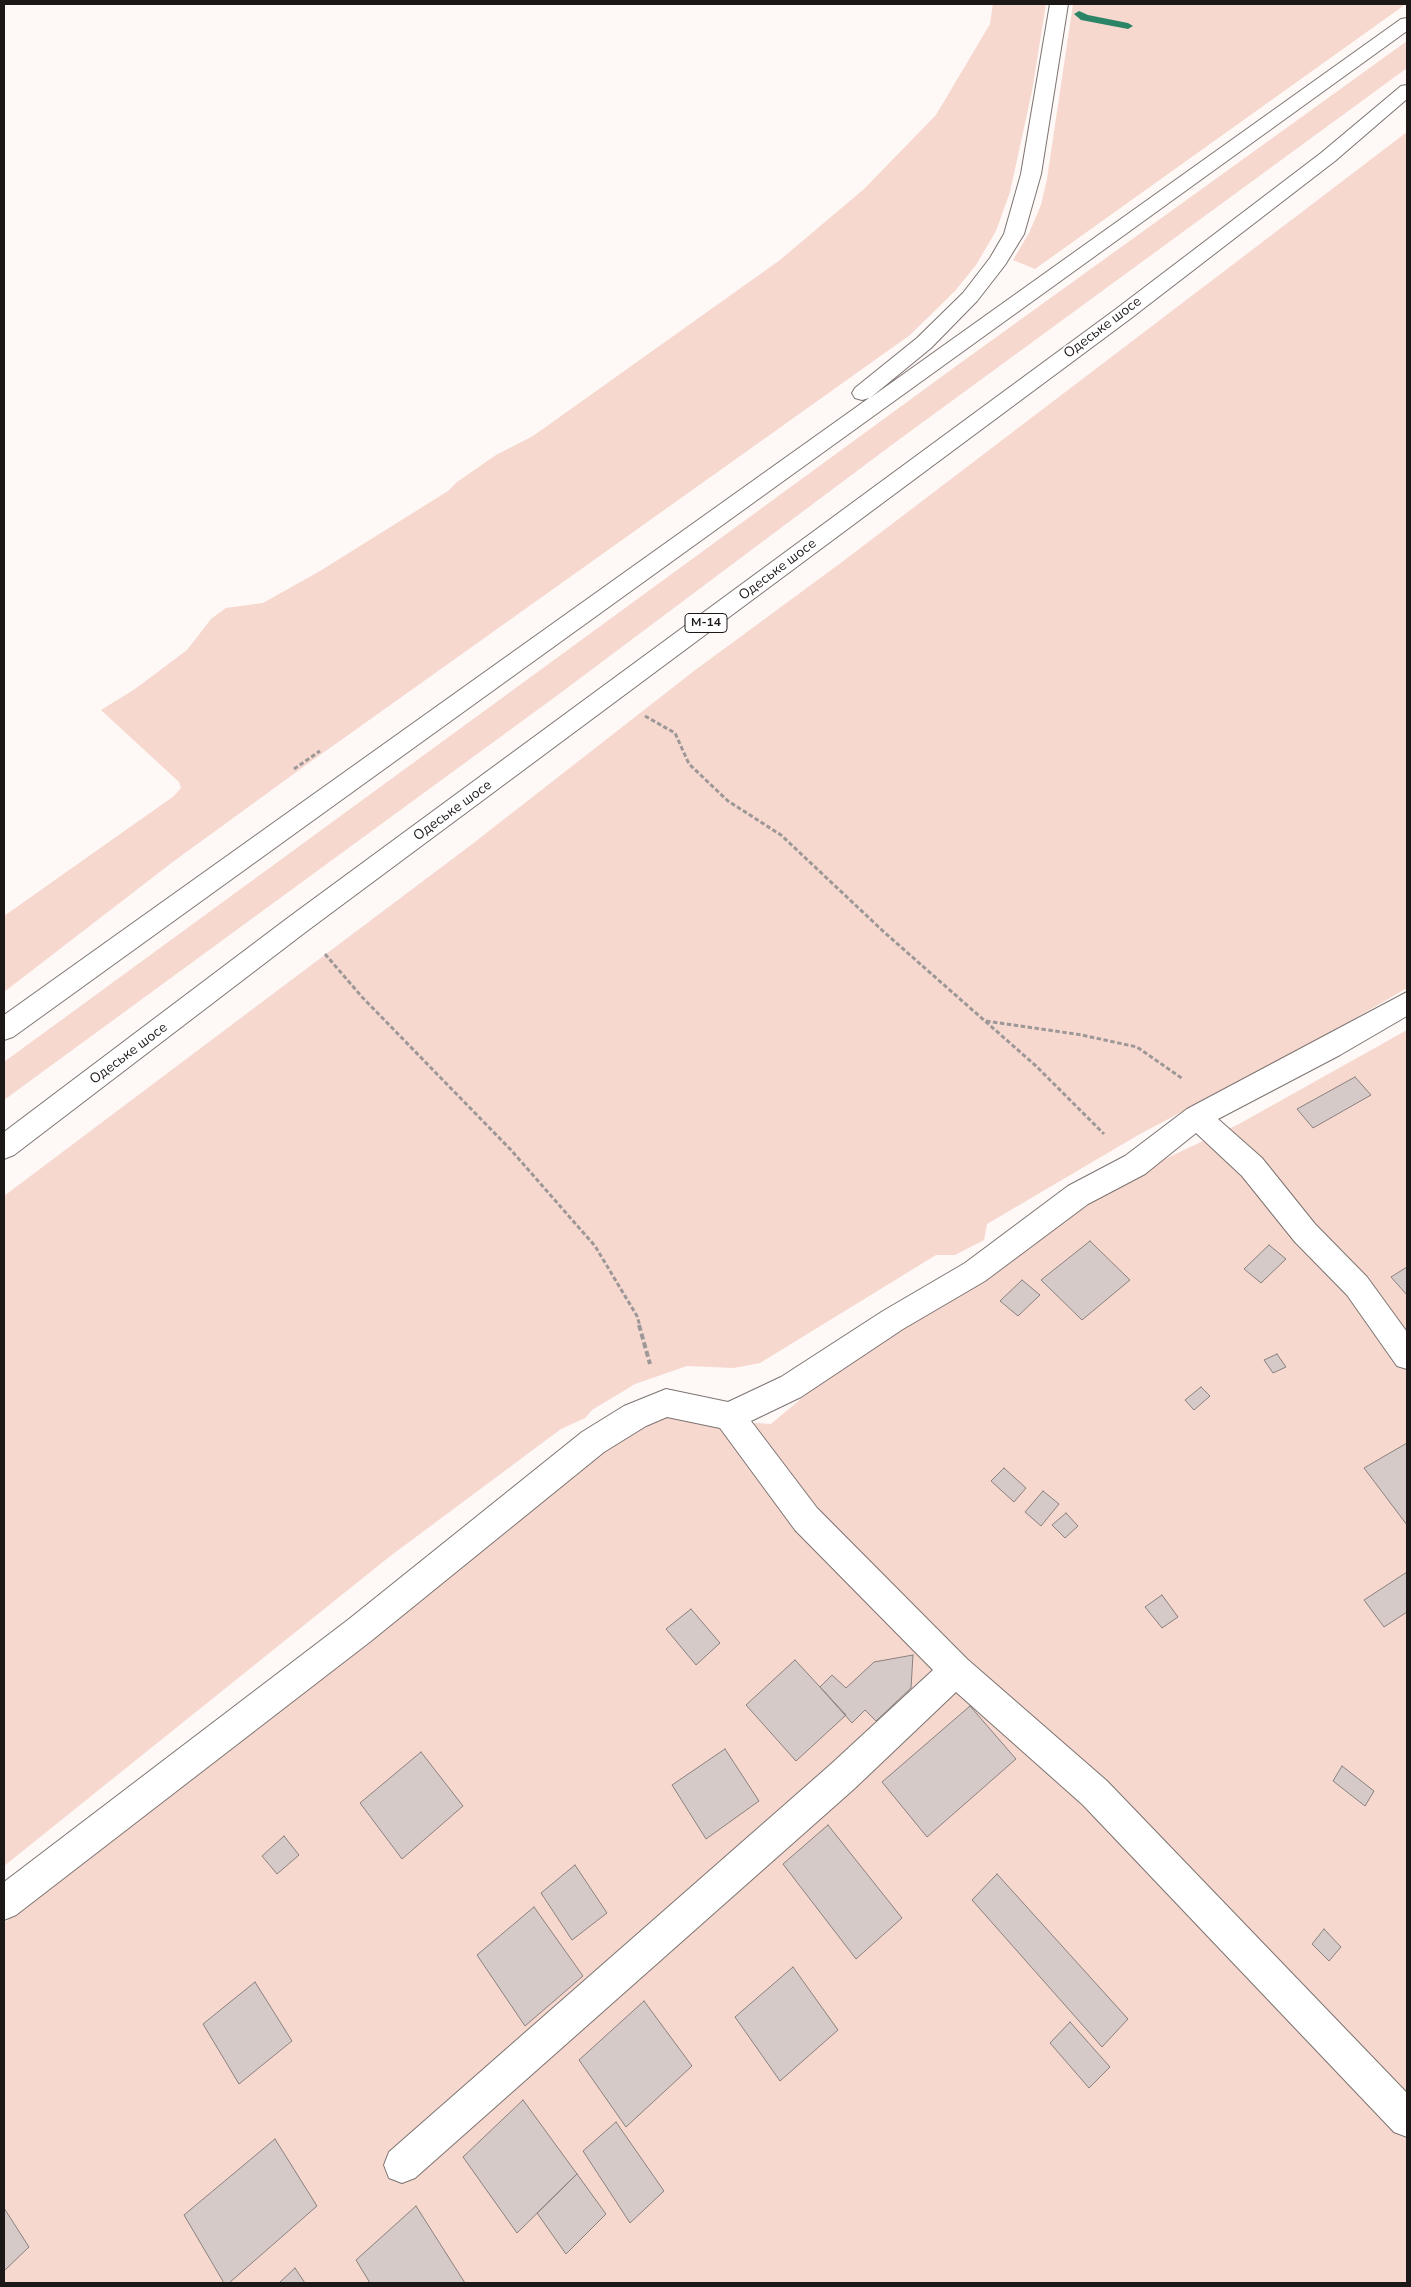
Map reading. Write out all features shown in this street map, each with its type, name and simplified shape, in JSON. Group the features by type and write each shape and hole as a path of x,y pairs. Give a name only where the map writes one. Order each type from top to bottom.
{"main road":[{"path":"763,485 851,402 924,343 970,297 998,261 1014,234 1027,191 1044,102 1059,4"},
{"path":"4,1029 1407,23"},
{"name":"Одеське шосе","path":"4,1147 144,1043 298,924 609,696 1123,314 1328,157 1406,92"},
{"path":"4,1903 360,1630 593,1442 635,1416 666,1403 729,1416 791,1387 893,1320 975,1272 1078,1195 1135,1165 1206,1113 1331,1047 1407,1003"},
{"path":"1206,1113 1305,1233 1357,1286 1407,1356"},
{"path":"729,1416 806,1519 956,1670 1095,1793 1407,2119"},
{"path":"402,2165 834,1784 956,1670"}],"path":[{"path":"609,696 675,733 689,764 728,801 781,835 884,932 1036,1066 1135,1165"},
{"path":"288,774 327,746"},
{"path":"298,924 362,998 511,1150 595,1246 637,1316 649,1359 666,1403"},
{"path":"986,1021 1082,1035 1137,1047 1178,1075 1206,1113"}],"shaded area":[{"path":"993,4 1046,4 1032,91 1010,192 996,231 976,265 955,291 910,335 306,765 174,861 4,992 4,916 174,796 181,788 179,782 101,710 135,689 187,650 211,619 226,608 263,603 320,571 448,491 457,482 496,455 533,436 780,260 864,189 936,115 990,24"},
{"path":"1073,4 1406,4 1035,269 1013,260 1029,233 1041,205 1047,179"},
{"path":"1407,41 1407,68 893,444 555,697 4,1100 4,1062 959,364"},
{"path":"1407,132 1407,988 1323,1037 1140,1134 987,1224 984,1240 955,1255 936,1255 760,1363 734,1368 687,1366 635,1384 592,1410 585,1418 561,1429 389,1557 4,1866 4,1196 471,845 694,671 842,562"},
{"path":"1407,1030 1407,2283 4,2283 4,1923 372,1641 617,1439 668,1417 771,1424 835,1370 1030,1246 1129,1176 1239,1124"}],"building":[{"path":"1355,1077 1371,1095 1313,1128 1297,1109"},
{"path":"1090,1241 1130,1280 1082,1320 1041,1280"},
{"path":"1269,1245 1286,1259 1261,1283 1244,1269"},
{"path":"1407,1267 1407,1295 1391,1277"},
{"path":"1022,1280 1040,1295 1018,1316 1000,1301"},
{"path":"1277,1354 1286,1367 1273,1373 1264,1360"},
{"path":"1201,1387 1210,1396 1194,1410 1185,1400"},
{"path":"1407,1443 1407,1525 1364,1468"},
{"path":"1004,1468 1026,1488 1014,1502 991,1481"},
{"path":"1043,1491 1059,1504 1041,1526 1025,1512"},
{"path":"1066,1513 1078,1526 1065,1538 1052,1525"},
{"path":"1407,1572 1407,1612 1384,1627 1364,1600"},
{"path":"1162,1595 1178,1617 1162,1628 1145,1607"},
{"path":"691,1609 720,1643 696,1665 666,1629"},
{"path":"913,1655 911,1688 876,1721 865,1710 852,1723 820,1687 832,1675 846,1688 874,1662"},
{"path":"795,1660 846,1715 796,1761 746,1705"},
{"path":"970,1706 1016,1759 927,1837 882,1782"},
{"path":"725,1749 759,1801 706,1839 672,1785"},
{"path":"421,1752 463,1806 402,1859 360,1803"},
{"path":"1342,1766 1374,1791 1365,1806 1333,1781"},
{"path":"828,1825 902,1918 856,1959 783,1864"},
{"path":"284,1836 299,1855 277,1874 262,1856"},
{"path":"575,1865 607,1913 572,1940 541,1893"},
{"path":"997,1874 1128,2019 1102,2047 972,1900"},
{"path":"534,1907 583,1976 525,2026 477,1955"},
{"path":"1324,1929 1341,1947 1329,1961 1312,1944"},
{"path":"793,1967 838,2030 780,2081 735,2017"},
{"path":"255,1982 292,2041 239,2084 203,2024"},
{"path":"644,2001 692,2066 626,2127 579,2060"},
{"path":"1070,2022 1110,2067 1089,2088 1050,2043"},
{"path":"523,2100 577,2174 517,2233 463,2157"},
{"path":"616,2122 664,2191 630,2223 583,2151"},
{"path":"275,2139 317,2206 229,2283 224,2283 184,2215"},
{"path":"577,2174 606,2214 566,2254 537,2213"},
{"path":"416,2206 465,2283 370,2283 356,2260"},
{"path":"4,2208 29,2247 4,2271"},
{"path":"295,2268 305,2283 279,2283"}],"waterway":[{"path":"1079,14 1085,18 1128,26"}]}
